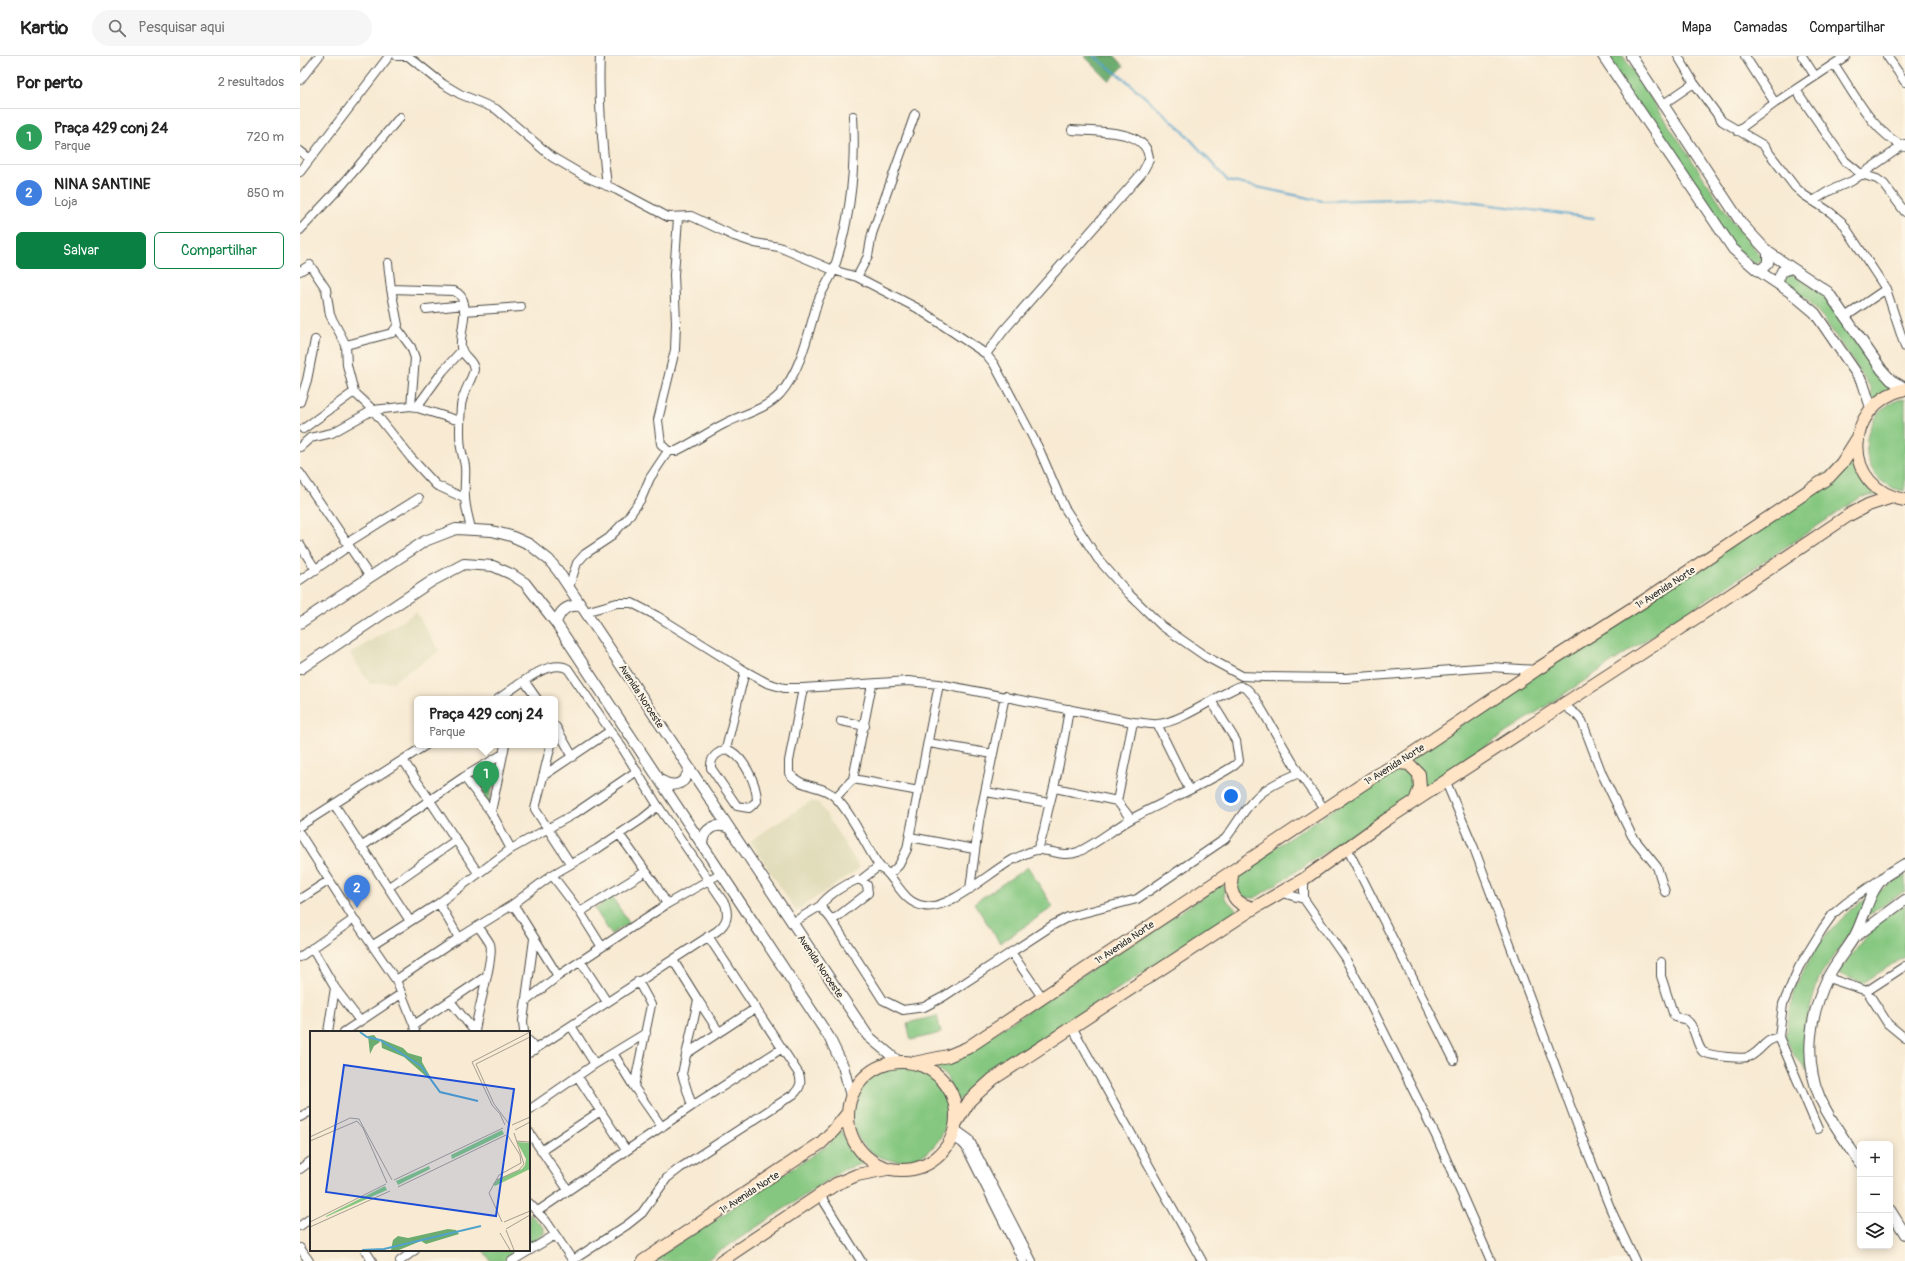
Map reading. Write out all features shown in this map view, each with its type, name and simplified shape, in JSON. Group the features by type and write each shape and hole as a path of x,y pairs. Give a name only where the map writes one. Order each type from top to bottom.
{"main road":[{"path":"1905,389 1893,392 1881,399 1871,408 1862,422 1857,439 1858,457 1865,474 1877,488 1892,497 1905,500"},
{"name":"1ᵃ Avenida Norte","path":"914,1063 948,1056 966,1048 1398,763 1536,670 1656,593 1829,477 1842,463 1857,439"},
{"path":"726,1260 836,1184 857,1174 887,1169 902,1171 918,1168 932,1162 944,1151 970,1100 986,1084 1254,908 1304,879 1415,801 1708,610 1849,515 1868,505 1892,497"},
{"path":"1398,763 1409,764 1419,774 1420,788 1415,801"},
{"path":"1234,870 1230,884 1234,896 1240,904 1254,908"},
{"path":"887,1169 870,1161 857,1148 849,1132 847,1114 851,1096 858,1083 870,1072 884,1065 899,1062 914,1063 929,1069 941,1078 950,1091 955,1107 954,1130"},
{"name":"1ᵃ Avenida Norte","path":"643,1261 821,1143 847,1114"}],"street":[{"path":"300,80 319,56"},
{"path":"300,172 389,56"},
{"path":"397,56 409,56 443,84 460,94 496,108 552,157 586,177 668,217 678,218 691,216 755,243 779,247 794,252 833,270 857,277 917,308 986,354 994,364 1038,449 1064,507 1098,559 1129,594 1162,626 1205,656 1242,676 1346,678 1491,666 1536,670"},
{"path":"600,56 600,125 607,186"},
{"path":"1603,56 1724,236 1742,258 1805,303 1821,320 1863,383 1871,408"},
{"path":"1631,56 1742,224 1768,252 1804,274 1828,292 1882,370 1891,380 1905,389"},
{"path":"1678,56 1694,83 1722,121 1763,145 1795,187 1842,222 1886,289 1905,347"},
{"path":"1745,56 1775,103"},
{"path":"1802,56 1815,76"},
{"path":"1737,131 1775,103 1846,56"},
{"path":"1887,56 1905,82"},
{"path":"1813,201 1829,191 1852,181 1904,146 1884,134 1877,126 1834,64"},
{"path":"1662,105 1694,83"},
{"path":"1796,90 1845,161 1861,174 1877,179 1884,184 1905,212"},
{"path":"857,277 868,256 872,234 914,114"},
{"path":"569,587 577,563 585,554 609,538 627,519 638,504 650,478 668,451 676,450 724,424 761,408 780,393 790,378 808,335 821,291 833,270 846,222 851,187 854,135 853,116"},
{"path":"302,226 400,117"},
{"path":"986,354 1010,324 1147,166 1149,160 1148,151 1142,142 1136,138 1123,134 1072,130"},
{"path":"300,151 310,159"},
{"path":"668,451 661,444 658,420 675,350 676,323 674,275 678,218"},
{"path":"1757,270 1763,268 1768,263 1768,252"},
{"path":"346,345 392,333 397,328 398,324 388,264"},
{"path":"300,271 310,265 326,289 330,315 346,345 347,365 354,392 373,410 411,458 436,485 464,498"},
{"path":"1777,283 1782,271 1792,268"},
{"path":"391,289 454,291 460,294 464,308 461,334 462,350 463,354 473,363 474,370 474,374 463,396 460,422 461,448 465,465 464,498 471,529"},
{"path":"1845,317 1886,289"},
{"path":"426,309 521,307"},
{"path":"397,328 411,347 415,358 414,407"},
{"path":"300,402 308,380 315,340"},
{"path":"414,407 462,350"},
{"path":"310,438 302,427 354,392"},
{"path":"300,447 310,438 332,434 373,410 414,407 460,422"},
{"path":"300,473 370,577"},
{"path":"300,580 316,570 348,544 419,498"},
{"name":"Avenida Noroeste","path":"300,622 425,541 456,529 492,531 529,544 550,560 614,652 689,768 868,1036 899,1062"},
{"path":"300,545 316,570"},
{"path":"302,665 432,581 464,564 492,566 511,574 525,583 556,623 662,781 838,1051 851,1096"},
{"path":"556,623 564,608 570,605 583,609 617,603 632,603 657,616 744,671 767,683 784,688 908,681 939,684 1133,722 1157,724 1170,721 1212,702 1230,690 1240,686 1247,688 1255,698 1299,773 1325,810"},
{"path":"503,696 544,669 552,666 564,666 572,673 637,771 658,806 725,904 728,912 725,924 673,960 638,981 532,1051"},
{"path":"726,749 744,671"},
{"path":"1240,686 1242,676"},
{"path":"525,682 535,696"},
{"path":"836,797 853,779 865,726 872,684"},
{"path":"889,875 904,857 910,838 939,684"},
{"path":"803,688 789,761 789,773 795,780 836,797 851,818 879,866 889,875 902,894 916,904 926,906 948,901 970,889 1013,860 1037,850 1066,854 1078,852 1131,819 1227,770 1239,761 1236,741 1212,702"},
{"path":"970,889 974,849 1005,696"},
{"path":"1562,704 1576,714 1582,722 1602,774 1632,836 1657,867 1665,892"},
{"path":"1037,850 1043,838 1050,803 1055,788 1069,709"},
{"path":"841,721 865,726"},
{"path":"1117,801 1133,722"},
{"path":"1157,724 1189,790"},
{"path":"543,776 610,731"},
{"path":"558,732 573,757"},
{"path":"929,743 993,754"},
{"path":"300,826 421,748"},
{"path":"491,812 504,748"},
{"path":"550,748 535,809 570,863"},
{"path":"726,749 732,750 737,756 755,785 757,801 749,808 737,806 711,768 713,758 716,754 726,749"},
{"path":"360,847 464,777 503,754"},
{"path":"403,760 478,873"},
{"path":"662,781 672,785 682,782 688,773 689,768"},
{"path":"374,945 438,903 512,849 548,829 628,779 637,771"},
{"path":"820,906 831,920 876,992 883,1000 903,1010 924,1006 943,997 1053,925 1068,917 1137,899 1225,838 1236,826 1246,808 1262,793 1299,773"},
{"path":"464,777 491,812 512,849"},
{"path":"853,779 919,791"},
{"path":"1446,782 1474,848 1587,1152 1611,1210 1635,1261"},
{"path":"1055,788 1117,801 1131,819"},
{"path":"986,792 1050,803"},
{"path":"334,804 360,847 389,887 410,921"},
{"path":"396,980 512,905 570,863 619,834 658,806"},
{"path":"702,843 702,838 708,829 718,825 729,828"},
{"path":"300,834 328,881 374,945 396,980 414,1028 485,977"},
{"path":"619,834 667,904"},
{"path":"910,838 974,849"},
{"path":"389,887 456,840"},
{"path":"1347,848 1454,1060"},
{"path":"1818,1129 1779,1037 1783,1004 1799,967 1812,944 1833,914 1885,876 1905,864"},
{"path":"792,922 820,906 823,900 844,886 856,880 861,880 879,866"},
{"path":"580,912 645,872"},
{"path":"526,1001 558,976 667,904 709,882 721,873"},
{"path":"552,875 580,912 602,947"},
{"path":"1854,939 1870,900 1885,876"},
{"path":"1304,879 1304,899 1348,963 1369,1002 1436,1136 1491,1261"},
{"path":"831,920 868,893 867,885 861,880"},
{"path":"300,899 328,881"},
{"path":"1282,893 1304,899"},
{"path":"1857,1158 1820,1098 1813,1074 1810,1056 1811,1034 1816,1010 1828,978 1840,957 1854,939 1905,900"},
{"path":"438,903 459,938"},
{"path":"512,905 517,910 558,976"},
{"path":"300,957 354,919"},
{"path":"475,1031 485,977 490,962 490,945 478,926"},
{"path":"530,1204 555,1234 573,1260 627,1225 642,1213 667,1178 680,1168 797,1091 799,1088 801,1078 708,936"},
{"path":"524,1031 523,1021 534,939"},
{"path":"312,948 335,988 360,1021"},
{"path":"1011,952 1042,997"},
{"path":"673,960 719,1032"},
{"path":"581,962 607,1002"},
{"path":"1661,962 1661,976 1674,1016 1682,1018 1689,1023 1699,1047 1703,1052 1746,1058 1753,1054 1770,1039 1779,1037"},
{"path":"1867,991 1905,966"},
{"path":"1828,978 1867,991 1888,1024 1905,1038"},
{"path":"634,1087 651,1005 638,981"},
{"path":"328,1031 335,988"},
{"path":"345,1031 401,994"},
{"path":"692,1106 682,1079 698,1000"},
{"path":"450,1001 474,1031"},
{"path":"686,1054 756,1008"},
{"path":"571,1026 595,1064"},
{"path":"1072,1027 1202,1261"},
{"path":"530,1109 595,1064 646,1033"},
{"path":"538,1212 626,1150 781,1049"},
{"path":"613,1053 634,1087 662,1127"},
{"path":"578,1076 626,1150"},
{"path":"300,1118 310,1112"},
{"path":"541,1151 600,1112"},
{"path":"954,1130 966,1148 1024,1261"},
{"path":"954,1130 969,1139 1032,1261"},
{"path":"530,1134 568,1190"},
{"path":"300,1169 310,1163"},
{"path":"820,1195 861,1261"},
{"path":"1892,1213 1905,1233"},
{"path":"300,1226 310,1219"},
{"path":"530,1250 555,1234"},
{"path":"300,1248 309,1261"},
{"path":"366,1251 372,1261"},
{"path":"400,1261 412,1251"},
{"path":"512,1261 528,1251"}],"shaded area":[{"path":"416,612 439,651 392,682 370,684 350,654"},
{"path":"811,801 819,803 860,868 796,911 750,841"}],"green space":[{"path":"1084,56 1115,56 1124,66 1109,81"},
{"path":"1604,56 1623,56 1733,222 1762,258 1759,262 1754,264 1730,243"},
{"path":"1784,272 1791,273 1823,294 1885,381 1894,388 1872,401 1871,388 1820,313 1808,300 1782,281"},
{"path":"1905,398 1905,491 1888,485 1876,475 1869,461 1866,446 1869,430 1876,416 1888,405"},
{"path":"1854,454 1858,473 1868,486 1878,495 1861,497 1421,789 1411,759"},
{"path":"497,763 488,805 471,780"},
{"path":"1393,770 1406,771 1411,775 1414,786 1407,799 1255,898 1242,897 1235,891 1238,872"},
{"path":"1028,867 1053,907 1000,943 974,903"},
{"path":"1905,875 1905,891 1859,921 1819,978 1806,1022 1807,1071 1795,1057 1785,1037 1794,989 1819,943 1852,908"},
{"path":"1224,883 1224,897 1237,911 977,1081 957,1102 947,1077 935,1066 963,1054"},
{"path":"612,897 629,923 611,934 595,909"},
{"path":"1905,905 1905,956 1863,983 1837,973 1880,920"},
{"path":"937,1016 941,1033 911,1040 907,1023"},
{"path":"899,1065 917,1069 933,1079 943,1095 947,1113 943,1131 933,1147 917,1157 899,1161 881,1157 865,1147 855,1131 851,1113 855,1095 865,1079 881,1069"},
{"path":"841,1130 849,1149 864,1163 843,1170 705,1261 652,1261 828,1145"},
{"path":"530,1214 544,1228 544,1234 530,1243"},
{"path":"484,1251 518,1251 503,1261 491,1261"}],"waterway":[{"path":"1094,56 1128,82 1181,129 1228,181 1323,201 1436,198 1594,218"}],"place":[{"name":"Praça 429 conj 24","path":"486,794"},
{"name":"NINA SANTINE","path":"357,908"}]}
